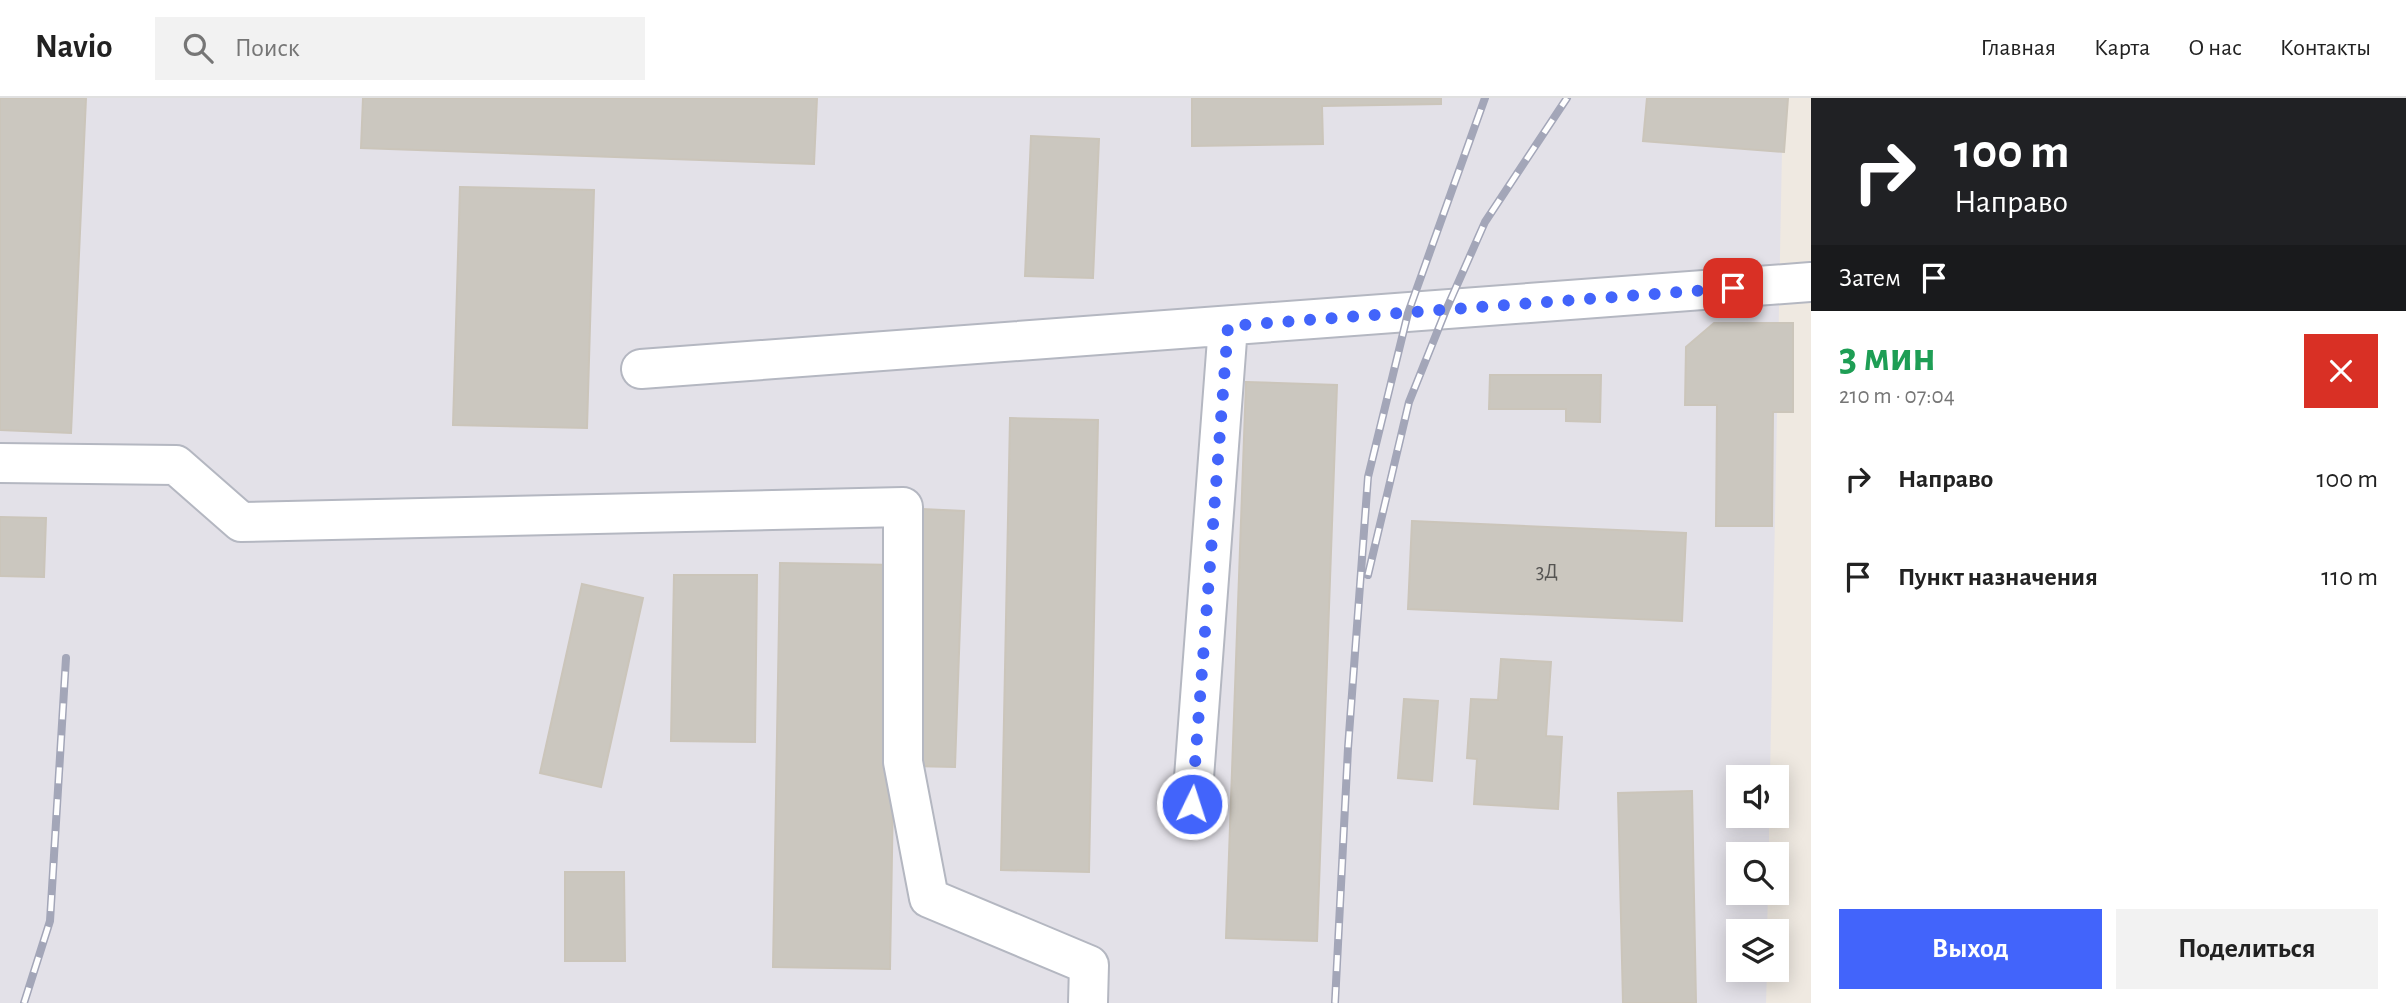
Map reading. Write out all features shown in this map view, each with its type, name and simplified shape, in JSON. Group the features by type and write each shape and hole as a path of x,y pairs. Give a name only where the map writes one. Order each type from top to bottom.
{"lane":[{"path":"641,369 1811,282"},
{"path":"1192,804 1228,326"},
{"path":"0,463 177,465 242,522 903,507 903,762 929,898 1089,965 1088,1003"}],"shaded area":[{"path":"0,98 1783,98 1770,765 1726,765 1726,828 1769,828 1769,842 1726,842 1726,905 1768,905 1767,919 1726,919 1726,982 1767,982 1766,1003 0,1003"}],"building":[{"path":"0,98 86,98 71,433 0,430"},
{"path":"363,98 817,98 814,164 361,148"},
{"path":"1192,98 1441,98 1441,104 1322,106 1323,144 1192,146"},
{"path":"1647,98 1788,98 1784,152 1643,141"},
{"path":"1031,136 1099,139 1093,278 1025,276"},
{"path":"460,187 594,190 587,428 453,425"},
{"path":"1714,323 1793,323 1793,412 1773,412 1772,526 1716,526 1717,405 1685,405 1686,347"},
{"path":"1490,375 1601,375 1600,422 1566,421 1566,409 1489,409"},
{"path":"1246,382 1337,385 1317,941 1226,938"},
{"path":"1010,418 1098,420 1089,872 1001,870"},
{"path":"922,509 964,511 955,767 912,766"},
{"path":"0,517 46,518 44,577 0,576"},
{"path":"1412,521 1686,533 1682,621 1408,609"},
{"path":"780,563 897,565 890,969 773,967"},
{"path":"674,575 757,575 755,742 671,741"},
{"path":"582,584 643,598 601,787 540,773"},
{"path":"1501,659 1551,662 1546,736 1562,737 1558,809 1474,804 1477,759 1467,758 1471,699 1498,700"},
{"path":"1404,699 1438,701 1432,781 1398,778"},
{"path":"1692,791 1696,1003 1623,1003 1618,793"},
{"path":"565,872 624,872 625,961 565,961"}],"railway":[{"path":"1335,1003 1348,748 1368,477 1408,313 1485,98"},
{"path":"1368,575 1409,402 1446,310 1485,222 1567,98"},
{"path":"24,1003 50,921 66,658"}],"route":[{"path":"1192,804 1228,326 1733,288"}]}
